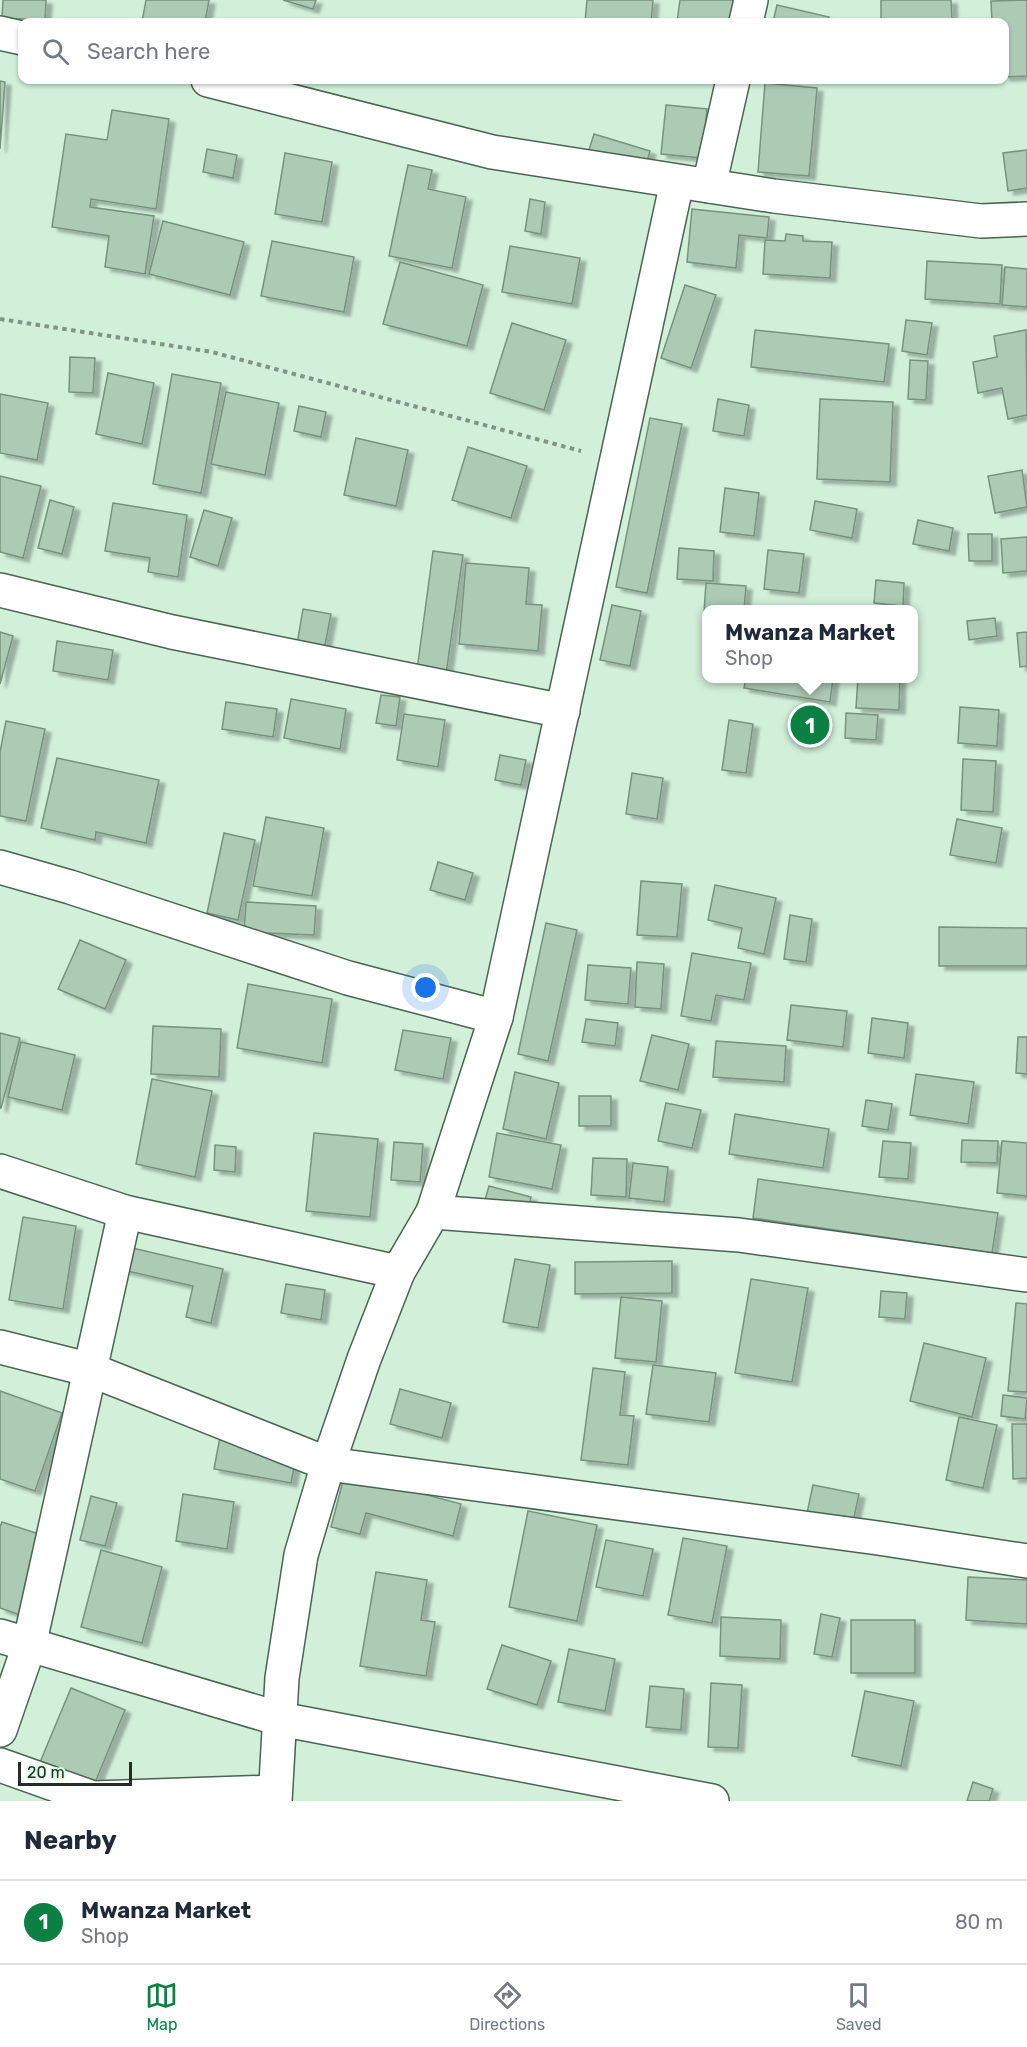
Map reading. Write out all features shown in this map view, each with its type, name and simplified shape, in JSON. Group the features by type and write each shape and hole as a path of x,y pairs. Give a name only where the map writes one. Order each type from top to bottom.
{"street":[{"path":"747,18 751,0"},
{"path":"0,33 18,37"},
{"path":"224,84 492,152 677,182 981,221 1027,219"},
{"path":"709,186 733,84"},
{"path":"0,1765 93,1798 275,1797 282,1678 301,1555 328,1464 364,1359 398,1272 432,1212 496,1017 677,182"},
{"path":"0,590 172,632 563,711"},
{"path":"0,867 348,978 496,1017"},
{"path":"0,1171 125,1212 398,1272"},
{"path":"0,1730 15,1641 91,1370 125,1212"},
{"path":"432,1212 740,1235 1027,1275"},
{"path":"0,1347 91,1370 328,1464 866,1536 1027,1561"},
{"path":"15,1641 280,1719 712,1801"}],"path":[{"path":"0,318 212,352 617,460"}],"building":[{"path":"3,0 46,0 45,18 2,18"},
{"path":"146,0 209,0 206,18 143,18"},
{"path":"283,0 316,0 313,9"},
{"path":"587,0 653,0 651,18 585,18"},
{"path":"680,0 741,0 739,18 678,18"},
{"path":"881,0 951,0 952,18 881,18"},
{"path":"1027,0 1027,76 1009,77 1009,18 992,18 991,1"},
{"path":"777,5 829,17 829,18 774,18"},
{"path":"0,81 5,82 0,149"},
{"path":"765,84 817,88 809,176 758,172"},
{"path":"666,105 707,109 702,158 661,154"},
{"path":"112,110 169,119 156,209 91,199 90,207 154,216 145,274 105,267 109,236 52,227 66,134 107,140"},
{"path":"594,134 650,151 644,171 588,153"},
{"path":"207,149 237,155 233,178 203,172"},
{"path":"1027,150 1027,188 1008,191 1003,153"},
{"path":"285,153 332,162 322,222 275,214"},
{"path":"408,165 432,170 428,189 466,197 452,268 389,256"},
{"path":"530,199 545,202 541,234 525,231"},
{"path":"692,209 769,217 767,238 739,235 736,268 687,262"},
{"path":"163,221 244,242 230,295 149,274"},
{"path":"786,234 803,236 803,241 832,242 830,278 763,274 765,240 785,241"},
{"path":"272,241 354,257 344,312 261,296"},
{"path":"510,246 580,258 572,304 502,292"},
{"path":"927,261 1002,265 1000,304 925,299"},
{"path":"400,262 483,285 467,346 383,324"},
{"path":"1005,267 1027,269 1027,307 1002,305"},
{"path":"685,285 716,295 691,368 661,358"},
{"path":"906,320 932,323 927,355 902,351"},
{"path":"512,323 566,340 544,410 490,393"},
{"path":"755,330 889,344 884,382 751,367"},
{"path":"1026,330 1027,415 1008,419 1002,388 978,393 973,362 997,357 994,336"},
{"path":"70,357 95,358 93,393 69,392"},
{"path":"910,360 928,361 926,400 908,399"},
{"path":"108,373 154,383 142,444 96,434"},
{"path":"172,374 221,383 201,493 153,484"},
{"path":"226,392 279,403 265,475 211,464"},
{"path":"0,394 48,403 37,460 0,453"},
{"path":"718,399 749,405 744,436 713,431"},
{"path":"820,399 893,402 890,482 817,479"},
{"path":"299,406 326,412 321,437 294,431"},
{"path":"650,418 682,424 647,593 616,587"},
{"path":"356,438 408,450 396,506 344,495"},
{"path":"468,447 527,466 511,518 452,500"},
{"path":"1022,470 1027,507 995,513 988,476"},
{"path":"0,476 41,486 23,558 0,552"},
{"path":"725,488 759,493 754,536 720,532"},
{"path":"50,500 74,507 62,554 38,548"},
{"path":"815,501 857,509 852,538 810,530"},
{"path":"113,503 187,515 178,577 148,572 150,558 105,551"},
{"path":"204,510 232,518 218,566 190,557"},
{"path":"918,520 953,528 949,551 913,544"},
{"path":"968,534 992,534 992,561 969,561"},
{"path":"1027,537 1027,571 1003,573 1001,539"},
{"path":"679,548 714,551 713,581 677,579"},
{"path":"768,550 804,554 799,593 764,589"},
{"path":"433,551 463,555 446,674 417,670"},
{"path":"466,563 529,568 526,604 542,605 538,651 459,644"},
{"path":"876,580 904,583 903,605 874,603"},
{"path":"706,583 746,586 744,605 704,605"},
{"path":"612,605 641,611 630,666 600,660"},
{"path":"303,609 331,614 323,655 296,650"},
{"path":"995,618 997,636 969,640 967,621"},
{"path":"0,632 13,636 0,684"},
{"path":"1027,632 1027,666 1020,667 1017,633"},
{"path":"57,641 113,650 108,680 53,671"},
{"path":"745,683 832,683 830,702 744,688"},
{"path":"858,683 900,683 899,710 856,708"},
{"path":"381,695 400,697 396,726 376,723"},
{"path":"291,699 346,709 340,749 284,738"},
{"path":"226,702 277,709 273,737 222,729"},
{"path":"960,707 999,710 997,746 958,743"},
{"path":"846,713 878,715 876,740 845,738"},
{"path":"404,714 445,720 438,767 397,760"},
{"path":"729,720 753,724 746,773 722,770"},
{"path":"6,721 45,729 26,821 0,816 0,752"},
{"path":"500,755 526,760 521,785 495,780"},
{"path":"57,758 159,780 146,843 96,832 95,840 41,828"},
{"path":"963,759 996,761 993,812 961,810"},
{"path":"632,773 663,778 657,819 626,814"},
{"path":"266,817 324,828 312,896 253,886"},
{"path":"957,819 1002,828 996,863 950,855"},
{"path":"224,833 255,840 238,920 207,913"},
{"path":"438,862 473,873 465,900 430,890"},
{"path":"641,881 682,884 677,937 637,935"},
{"path":"715,885 776,898 764,954 738,948 742,928 708,920"},
{"path":"246,902 316,906 314,935 244,932"},
{"path":"790,915 812,919 806,962 784,959"},
{"path":"546,923 577,930 548,1061 518,1054"},
{"path":"939,927 1027,928 1027,966 939,966"},
{"path":"80,940 126,960 105,1009 58,989"},
{"path":"692,953 751,963 744,1000 716,995 711,1021 681,1016"},
{"path":"637,962 664,964 661,1009 635,1007"},
{"path":"588,965 631,968 628,1004 585,1000"},
{"path":"248,984 332,999 322,1063 237,1048"},
{"path":"791,1005 847,1011 843,1047 787,1040"},
{"path":"872,1018 908,1023 904,1058 868,1053"},
{"path":"586,1019 618,1023 615,1046 582,1042"},
{"path":"153,1026 221,1029 219,1077 151,1074"},
{"path":"403,1030 451,1038 443,1079 395,1070"},
{"path":"0,1033 20,1038 1,1108 0,1108"},
{"path":"652,1035 689,1044 678,1090 640,1081"},
{"path":"1018,1037 1027,1037 1027,1074 1016,1073"},
{"path":"716,1041 786,1046 784,1082 713,1077"},
{"path":"21,1042 75,1055 62,1110 8,1097"},
{"path":"515,1072 559,1083 546,1139 503,1129"},
{"path":"916,1074 974,1082 968,1124 910,1115"},
{"path":"152,1079 212,1091 195,1177 136,1164"},
{"path":"579,1096 611,1096 611,1126 579,1126"},
{"path":"866,1100 892,1104 888,1130 862,1126"},
{"path":"666,1103 701,1110 692,1148 658,1141"},
{"path":"735,1114 829,1129 823,1168 729,1154"},
{"path":"314,1133 378,1139 370,1217 306,1211"},
{"path":"497,1133 561,1145 552,1189 489,1177"},
{"path":"962,1140 998,1141 997,1163 961,1162"},
{"path":"883,1141 911,1143 908,1179 879,1177"},
{"path":"1002,1141 1027,1143 1027,1196 997,1193"},
{"path":"394,1142 423,1144 420,1182 391,1180"},
{"path":"215,1145 236,1147 235,1172 214,1170"},
{"path":"593,1158 627,1159 626,1197 591,1195"},
{"path":"633,1163 668,1167 664,1202 629,1198"},
{"path":"758,1179 998,1213 992,1253 753,1218"},
{"path":"489,1186 531,1197 527,1211 485,1200"},
{"path":"23,1217 76,1226 63,1309 9,1300"},
{"path":"128,1247 223,1269 211,1323 186,1317 193,1286 123,1270"},
{"path":"515,1259 550,1265 538,1328 503,1322"},
{"path":"672,1261 672,1293 575,1294 575,1262"},
{"path":"751,1279 808,1288 792,1382 735,1373"},
{"path":"286,1284 325,1290 321,1320 281,1313"},
{"path":"881,1291 907,1293 905,1319 879,1317"},
{"path":"621,1297 662,1301 656,1362 615,1358"},
{"path":"1016,1303 1027,1304 1027,1392 1008,1391"},
{"path":"924,1343 986,1358 972,1417 910,1401"},
{"path":"653,1365 716,1373 709,1422 646,1414"},
{"path":"593,1368 625,1372 620,1415 634,1416 628,1465 581,1460"},
{"path":"400,1389 451,1403 442,1438 390,1424"},
{"path":"0,1391 62,1413 35,1491 0,1479"},
{"path":"1003,1395 1027,1398 1025,1419 1001,1416"},
{"path":"959,1417 997,1425 983,1488 946,1480"},
{"path":"1012,1424 1027,1424 1027,1478 1013,1479"},
{"path":"220,1437 297,1452 291,1483 214,1469"},
{"path":"345,1473 461,1504 453,1536 366,1513 360,1534 331,1527"},
{"path":"813,1485 859,1494 853,1522 807,1513"},
{"path":"183,1494 234,1502 227,1549 176,1541"},
{"path":"91,1496 117,1503 105,1546 80,1540"},
{"path":"528,1511 597,1525 577,1621 509,1607"},
{"path":"2,1522 48,1537 23,1616 0,1608 0,1527"},
{"path":"683,1538 727,1546 712,1623 668,1615"},
{"path":"606,1540 653,1549 643,1596 596,1587"},
{"path":"101,1550 162,1567 142,1643 81,1627"},
{"path":"376,1572 427,1580 421,1620 435,1622 426,1676 360,1666"},
{"path":"968,1577 1027,1580 1027,1624 966,1620"},
{"path":"821,1614 840,1618 832,1657 814,1654"},
{"path":"721,1617 781,1620 780,1659 720,1656"},
{"path":"851,1620 915,1620 915,1673 851,1673"},
{"path":"502,1645 551,1661 537,1705 487,1689"},
{"path":"569,1649 615,1659 605,1711 558,1702"},
{"path":"711,1683 742,1685 738,1748 708,1747"},
{"path":"650,1686 684,1689 681,1730 646,1727"},
{"path":"71,1688 125,1710 92,1790 38,1767"},
{"path":"865,1691 914,1701 901,1766 852,1756"},
{"path":"973,1782 993,1789 989,1801 967,1801"}],"place":[{"name":"Mwanza Market","path":"810,725"}]}
